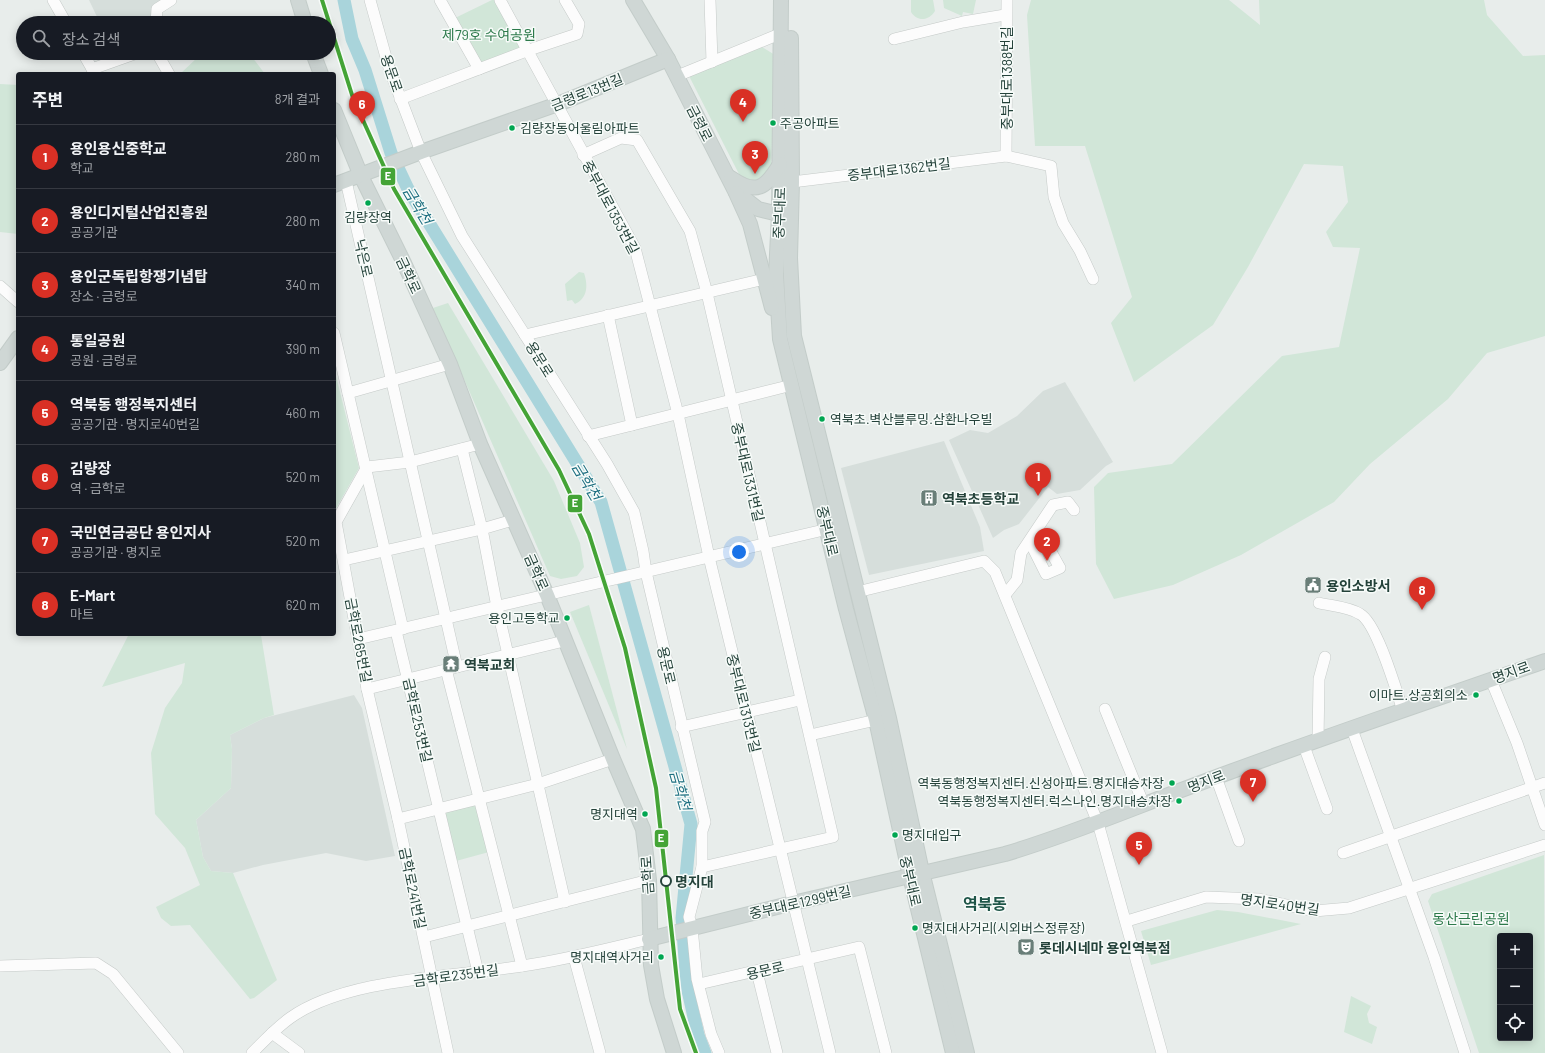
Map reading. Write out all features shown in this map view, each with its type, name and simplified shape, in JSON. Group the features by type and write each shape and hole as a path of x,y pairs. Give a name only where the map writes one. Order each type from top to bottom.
{"main road":[{"path":"298,0 303,16"},
{"name":"금령로","path":"633,0 668,59 735,190 758,209 785,216"},
{"name":"중부대로","path":"781,0 782,33 780,164 790,258 794,336 889,718 916,874 953,1053"},
{"name":"중부대로","path":"791,0 792,182 776,274 780,339 828,528 846,609 916,874 967,1053"},
{"name":"금령로13번길","path":"361,176 418,153 558,104 668,59"},
{"path":"316,60 320,72"},
{"name":"금학로","path":"336,115 361,176 404,263 450,364 480,444 547,595 564,641 643,829 654,938 651,965 657,999 674,1053"},
{"path":"727,175 744,187 758,188 770,180 780,164"},
{"name":"낙은로","path":"340,183 361,176"},
{"path":"735,190 750,224 780,339"},
{"path":"0,363 16,341"},
{"name":"명지로","path":"916,874 1005,854 1098,823 1216,777 1545,660"},
{"name":"중부대로1299번길","path":"654,938 916,874"}],"street":[{"path":"54,0 62,16"},
{"path":"156,16 157,9 171,0"},
{"name":"용문로","path":"370,0 388,68 418,153 462,236 607,464 634,512 681,727 705,822 702,831 702,867 689,917 698,984 711,1034 720,1053"},
{"path":"440,0 479,69"},
{"name":"중부대로1353번길","path":"500,0 529,50 583,155 635,248 678,414"},
{"path":"400,99 529,50 577,34 579,24 565,0"},
{"path":"710,0 712,62"},
{"name":"중부대로1388번길","path":"1006,156 1005,15 1007,0"},
{"path":"894,39 963,22 1005,15"},
{"path":"677,76 782,33"},
{"path":"87,60 93,72 121,60"},
{"path":"161,60 168,72"},
{"name":"중부대로1353번길","path":"583,155 621,138 637,140 690,231 707,293"},
{"name":"중부대로1362번길","path":"792,182 1006,156 1051,166 1054,197 1062,223 1080,251 1093,280"},
{"name":"낙은로","path":"340,183 392,381 446,619 452,668"},
{"path":"525,335 764,279"},
{"path":"0,286 16,300"},
{"name":"중부대로1331번길","path":"707,293 765,544"},
{"path":"608,315 632,425"},
{"name":"금학로253번길","path":"336,342 367,467 385,551 408,679 439,809"},
{"path":"348,393 450,364"},
{"path":"588,436 792,385"},
{"path":"678,414 709,556"},
{"path":"367,467 410,462 480,444"},
{"path":"462,449 482,529 497,607 565,902"},
{"name":"금학로265번길","path":"367,467 336,522 367,689 564,641"},
{"path":"1005,595 1017,580 1021,553 1030,542 1053,505 1068,502 1074,510"},
{"path":"344,560 482,529 513,520"},
{"path":"358,639 828,528"},
{"path":"1030,542 1046,574 1062,571 1045,541"},
{"path":"702,867 834,837 810,735 800,700 765,544"},
{"name":"중부대로1313번길","path":"709,556 830,1053"},
{"path":"857,592 984,561 995,572 1098,823 1127,921 1162,1053"},
{"path":"1318,604 1352,610 1361,614 1368,620 1379,645 1403,711"},
{"path":"1318,741 1319,679 1325,657"},
{"path":"452,668 463,734 522,966"},
{"path":"1491,680 1545,825"},
{"path":"367,689 398,819 538,784 613,759"},
{"path":"681,727 800,700"},
{"path":"1105,708 1144,805"},
{"path":"810,735 876,720"},
{"path":"1352,729 1434,957 1464,1053"},
{"path":"1304,746 1327,809"},
{"path":"1216,777 1239,841"},
{"path":"1343,853 1545,783"},
{"path":"439,809 478,972"},
{"name":"금학로241번길","path":"398,819 424,937 649,880"},
{"name":"명지로40번길","path":"1127,921 1206,897 1259,899 1314,911 1349,908 1545,845"},
{"path":"424,937 448,1053"},
{"name":"금학로235번길","path":"252,1053 272,1033 291,1018 326,1000 372,986 522,966 574,957 654,938"},
{"name":"용문로","path":"698,984 757,972 859,947 886,1053"},
{"path":"574,957 600,1053"},
{"path":"0,966 96,963 113,974 178,1053"},
{"path":"757,972 776,1053"},
{"path":"272,1033 299,1053"}],"shaded area":[{"path":"89,0 165,0 157,16 97,16"},
{"path":"1065,382 1113,462 1106,466 1080,490 1057,494 1048,487 1019,524 1004,530 993,538 949,440 970,430 988,433 1017,416 1043,391"},
{"path":"944,441 980,527 984,551 869,575 841,468"},
{"path":"354,695 362,708 395,856 366,861 326,853 263,865 233,873 211,871 203,857 196,820 231,788 232,749 230,735 264,718"}],"green space":[{"name":"제79호 수여공원","path":"492,0 495,0 523,48 480,63 455,18"},
{"path":"911,0 933,0 935,11 930,17 920,19 911,12"},
{"path":"943,0 976,0 973,14 963,12 962,16 944,8"},
{"path":"1031,0 1229,0 1260,25 1259,0 1484,0 1487,15 1523,56 1545,55 1545,336 1487,353 1448,399 1370,464 1334,502 1241,555 1173,585 1114,599 1096,564 1094,487 1108,473 1172,464 1282,356 1339,347 1360,248 1333,247 1326,232 1348,202 1343,166 1304,164 1248,267 1213,325 1134,382 1111,323 1132,297 1085,146 1035,146 1027,15"},
{"path":"757,44 775,55 771,172 765,181 743,182 687,72"},
{"path":"195,60 254,60 263,72 182,72"},
{"path":"0,84 16,85 16,234 0,232"},
{"path":"579,272 584,273 586,291 585,295 575,304 572,300 567,301 565,284"},
{"path":"448,303 554,481 580,543 584,567 577,576 561,579 550,576 433,308"},
{"path":"336,376 359,468 336,508"},
{"path":"589,605 627,749 570,612"},
{"path":"128,636 261,636 274,715 264,718 230,735 232,749 231,788 196,820 203,857 211,871 233,873 277,980 254,998 250,999 190,925 171,926 161,918 156,907 200,885 185,848 155,814 151,753 165,708 182,683 185,663 102,687"},
{"path":"476,802 489,852 456,861 443,811"},
{"name":"동산근린공원","path":"1544,855 1545,1053 1479,1053 1428,901 1432,894"},
{"path":"1217,910 1238,912 1301,924 1151,965 1141,931"},
{"path":"1351,996 1371,1006 1367,1014 1369,1023 1377,1027 1372,1044 1344,1032"}],"waterway":[{"name":"금학천","path":"344,0 352,39 365,70 391,153 408,189 601,502 691,824 682,918 687,986 698,1035 705,1053"}],"transit line":[{"name":"E","path":"322,0 327,16"},
{"name":"E","path":"336,44 353,98 394,189 559,470 589,534 625,648 656,788 680,1009 696,1053"}],"place":[{"name":"통일공원","path":"743,122"},
{"name":"주공아파트","path":"773,123"},
{"name":"김량장","path":"362,124"},
{"name":"김량장동어울림아파트","path":"512,128"},
{"name":"용인군독립항쟁기념탑","path":"755,174"},
{"name":"김량장역","path":"368,203"},
{"name":"역북초.벽산블루밍.삼환나우빌","path":"822,419"},
{"name":"용인용신중학교","path":"1038,496"},
{"name":"역북초등학교","path":"929,498"},
{"name":"용인디지털산업진흥원","path":"1047,561"},
{"name":"용인소방서","path":"1313,585"},
{"name":"E-Mart","path":"1422,610"},
{"name":"용인고등학교","path":"567,618"},
{"name":"역북교회","path":"451,664"},
{"name":"이마트.상공회의소","path":"1476,695"},
{"name":"역북동행정복지센터.신성아파트.명지대승차장","path":"1172,783"},
{"name":"역북동행정복지센터.럭스나인.명지대승차장","path":"1179,801"},
{"name":"국민연금공단 용인지사","path":"1253,802"},
{"name":"명지대역","path":"645,814"},
{"name":"명지대입구","path":"895,835"},
{"name":"역북동 행정복지센터","path":"1139,865"},
{"name":"명지대","path":"666,881"},
{"name":"명지대사거리(시외버스정류장)","path":"915,928"},
{"name":"롯데시네마 용인역북점","path":"1026,947"},
{"name":"명지대역사거리","path":"661,957"}],"district":[{"name":"역북동","path":"985,903"}]}
